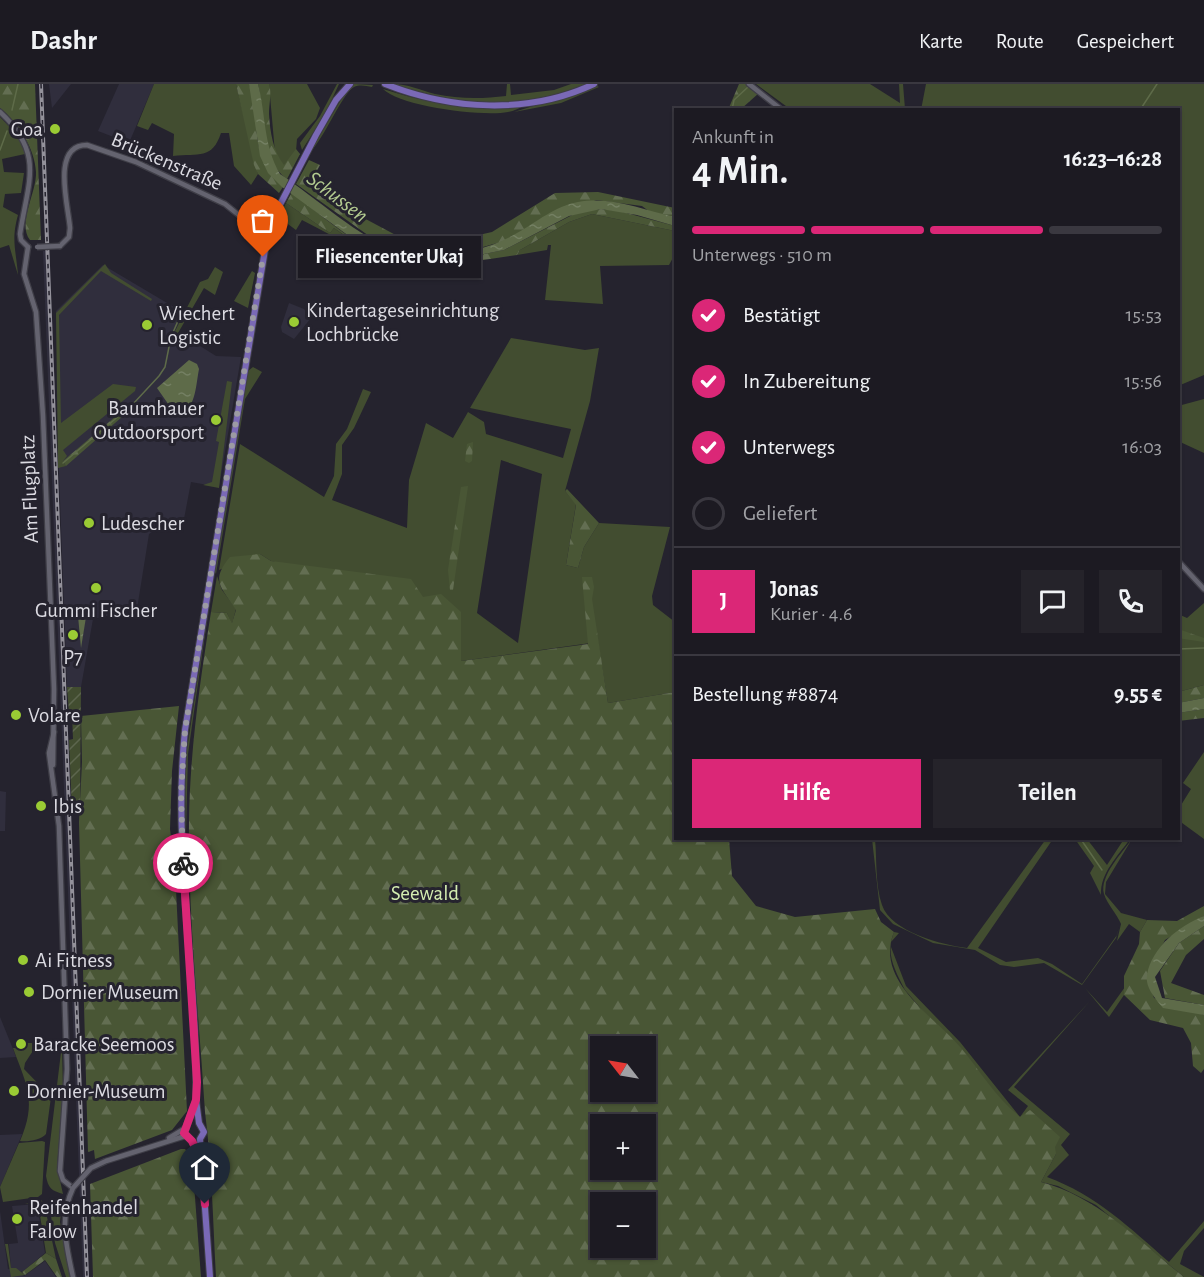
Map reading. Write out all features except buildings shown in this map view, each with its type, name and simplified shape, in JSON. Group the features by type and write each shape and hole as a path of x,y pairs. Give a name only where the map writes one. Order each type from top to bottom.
{"main road":[{"path":"210,1277 200,1139 204,1132 199,1123 196,1100 183,865 181,781 185,730 267,234 284,195 336,100 342,84"},
{"path":"336,100 350,84"},
{"path":"385,84 443,102 490,106 543,100 594,84"},
{"path":"196,1100 184,1132 192,1141 201,1160"},
{"path":"189,1122 199,1123"},
{"path":"192,1141 200,1139"}],"street":[{"path":"751,86 779,108"},
{"name":"Am Flugplatz","path":"0,112 21,135 30,157 29,190 20,234 21,240 28,247 24,274 36,312 42,393 54,732 53,765 59,826 67,1069 60,1171 63,1180 73,1188"},
{"name":"Brückenstraße","path":"28,247 60,246 69,237 65,162 70,150 80,145 141,164 225,204 255,228 267,234"},
{"path":"1180,563 1204,589"},
{"path":"73,1277 65,1239 64,1214 73,1188 91,1168 184,1132"}],"shaded area":[{"path":"49,84 71,84 52,108"},
{"path":"119,84 154,84 129,143 98,131"},
{"path":"154,84 236,84 258,174 251,185 234,166 229,133 221,133 213,148 203,154 173,156 174,134 152,123 148,130 137,126"},
{"path":"269,84 307,84 320,108 316,119 297,139 296,151 284,166 275,153"},
{"path":"339,84 325,114 302,150 300,143 320,116"},
{"path":"354,84 373,85 372,87 356,86 350,91 310,152 345,93"},
{"path":"393,84 444,96 479,98 506,96 507,84 510,84 511,95 554,90 571,84 586,84 537,98 513,102 490,102 442,97"},
{"path":"756,84 870,84 900,103 899,84 903,84 905,108 789,108"},
{"path":"926,84 1204,84 1204,375 1180,385 1180,108 921,108"},
{"path":"599,87 561,103 514,112"},
{"path":"383,89 418,99 453,105 507,107 525,105 508,112 496,113 442,109 406,100"},
{"path":"0,117 21,139 25,154 2,159 4,172 24,173 21,193 5,194 3,207 18,215 14,238 18,275 9,245 0,248"},
{"path":"286,203 330,233 334,228 345,236 342,240 346,243 302,220 296,230 281,219 276,222"},
{"path":"592,214 674,231 674,256 669,265 600,266 603,304 545,300 551,245 548,245 547,250 517,255 520,250 569,222"},
{"path":"43,251 49,251 88,1277 83,1277"},
{"path":"105,264 111,273 152,299 151,301 101,271 59,315 61,423 113,384 136,387 135,391 63,450 67,456 63,461 66,466 58,468 56,313"},
{"path":"103,265 184,313 171,339 192,341 216,356 241,357 219,487 191,482 184,519 172,519 149,534 137,609 93,619 81,687 67,687 56,311"},
{"path":"215,267 223,272 215,295 204,288 174,340 171,339 200,282 208,279"},
{"path":"252,271 255,273 248,308 234,301"},
{"name":"Kindertageseinrichtung Lochbrücke","path":"289,303 304,309 311,318 294,339 282,332 281,327"},
{"path":"511,338 585,350 599,348 590,401 565,491 576,504 566,565 578,568 584,547 599,523 670,527 652,596 653,605 674,621 674,692 608,703 598,642 461,661 423,598 271,561 260,554 219,570 240,444 324,497 334,476 336,444 347,429 363,389 371,392 354,428 342,445 342,474 332,500 407,528 409,480 426,423 453,438 468,412 484,422 486,434 563,458 571,429 470,408","holes":["501,460 542,474 518,643 477,613"]},
{"path":"253,367 262,372 245,399 216,574 214,570 248,371"},
{"path":"227,381 232,382 219,488 203,485 212,482 219,442 216,441"},
{"path":"1204,399 1204,453 1180,442 1180,405"},
{"path":"217,576 222,590 236,609 232,624 227,613 211,612"},
{"path":"213,578 188,754 186,835 188,870 186,867 185,762"},
{"path":"1204,603 1204,685 1180,691 1180,615 1187,618"},
{"path":"67,687 81,687 80,812 72,812 69,740 73,739 72,713 69,713"},
{"path":"1204,752 1204,839 1180,821 1180,807 1191,789 1183,783"},
{"path":"0,791 6,792 5,831 0,831"},
{"path":"872,840 875,840 880,897 887,914 896,923 919,936 967,948 1045,840 1052,840 978,948 1006,962 1038,958 1052,964 1082,984 1117,935 1082,985 1044,963 1014,967 1000,965 975,950 933,943 893,924 880,910"},
{"path":"1076,840 1088,840 1107,865 1123,840 1129,840 1103,879 1101,895 1090,873 1094,866"},
{"path":"1131,840 1106,882 1105,894 1121,913 1147,920 1140,932 1129,924 1117,941 1121,924 1105,898 1103,887 1113,865"},
{"path":"894,932 899,933 891,942"},
{"path":"891,947 906,986 960,1042 1020,1117 1028,1106 1008,1090 1090,1001 1014,1087 1070,1134 1061,1145 1069,1155 1047,1177 1065,1184 1097,1203 1169,1262 1204,1221 1204,1228 1184,1251 1180,1264 1204,1277 1184,1277 1096,1205 1058,1186 1041,1182 1056,1154 998,1099 905,990 891,955"},
{"path":"1125,987 1124,995 1109,1017 1085,988 1107,1012"},
{"path":"0,1017 13,1049 16,1057 0,1058"},
{"path":"27,1043 38,1043 25,1063 24,1069 51,1097 46,1134 38,1139 20,1141 29,1104 26,1084 13,1048 27,1048"},
{"path":"62,1044 63,1090 57,1167 63,1194 51,1188 46,1176"},
{"path":"22,1134 21,1137 0,1187 0,1135"},
{"path":"45,1142 42,1194 38,1197 3,1202 0,1187 19,1143"},
{"path":"41,1200 44,1203 56,1259 46,1253 38,1203 25,1204"},
{"path":"37,1204 45,1253 22,1272 11,1268 9,1244 18,1243 12,1206"},
{"path":"55,1204 62,1204 60,1222 71,1277 66,1277 55,1243 50,1209"},
{"path":"0,1211 8,1269 18,1270 24,1276 45,1261 56,1277 0,1277"},
{"path":"5,1244 8,1244 11,1268 16,1268 25,1275 11,1277"}],"green space":[{"path":"0,84 35,84 41,240 30,240 26,225 35,180 35,163 24,137 0,108"},
{"path":"236,84 249,84 260,150 271,174 283,187 279,193 258,174 254,165"},
{"path":"258,84 269,84 270,128 280,160 284,165 296,149 300,154 287,179 278,170 267,148"},
{"path":"739,84 747,84 759,93 742,108 729,108"},
{"path":"309,160 320,165 311,182 322,187 360,216 405,240 448,242 492,232 555,193 598,192 674,208 674,217 650,212 642,206 596,200 504,241 476,249 417,256 396,250 372,238 296,184"},
{"path":"292,192 337,228 370,249 405,263 424,266 504,250 578,212 601,209 619,211 674,226 674,231 592,214 569,222 520,250 517,255 423,269 418,275 390,261 349,246 342,240 344,235 334,228 330,233 286,203"},
{"path":"128,406 131,409 66,466 63,461"},
{"path":"473,442 472,461 469,463 465,461 467,444"},
{"path":"468,486 453,590 450,590 448,570 461,487"},
{"path":"567,489 599,523 584,547 578,568 566,565 576,505 565,491"},
{"name":"Seewald","path":"260,554 271,561 411,579 423,597 441,594 461,612 461,661 588,644 582,577 592,577 594,587 592,599 608,703 674,692 674,840 729,840 732,876 756,906 795,917 875,909 881,922 894,932 890,950 892,966 899,982 910,996 961,1048 1011,1109 1020,1117 1030,1110 1060,1137 1055,1147 1056,1154 1041,1182 1062,1189 1099,1209 1184,1277 216,1277 211,1173 192,930 189,821 199,690 211,612 227,613 232,623 236,610 222,589 220,572 230,557"},
{"path":"1180,630 1204,638 1204,642 1180,638"},
{"path":"1204,685 1204,698 1180,703 1180,691"},
{"path":"179,706 172,771 170,829 175,870 187,1111 172,1130 95,1159 94,1150 88,1152 79,822 82,762 81,716"},
{"path":"1204,709 1204,718 1180,721 1180,713"},
{"path":"1204,906 1204,916 1165,940 1147,976 1154,998 1204,1015 1204,1069 1201,1073 1193,1066 1191,1043 1183,1028 1150,1020 1124,995 1124,976 1139,944 1140,932 1147,920 1177,921"},
{"path":"1204,926 1204,939 1186,955 1171,983 1204,995 1204,1005 1165,998 1160,971 1179,943"},
{"path":"185,1149 192,1158 201,1277 93,1277 90,1184"},
{"path":"46,1253 56,1259 62,1277 57,1277 45,1260 25,1275 22,1272"}],"water":[{"path":"249,84 258,84 268,141 280,174 368,237 398,251 427,256 475,250 504,240 546,215 578,202 615,202 674,217 674,226 637,215 601,209 569,216 504,250 424,266 400,262 357,242 282,187 268,173 260,156"},
{"path":"189,360 197,364 199,369 193,400 182,414 171,408 157,388"},
{"path":"78,616 86,617 81,648"},
{"path":"1204,698 1204,709 1180,713 1180,703"},
{"path":"1204,916 1204,926 1179,943 1155,977 1162,998 1204,1005 1204,1015 1163,1008 1152,993 1147,980 1154,955 1176,932"}],"waterway":[{"path":"12,110 18,84"},
{"path":"1141,108 1157,84"},
{"path":"732,108 734,100 748,87"},
{"path":"0,150 7,131"},
{"path":"63,463 133,404 159,376 165,367 171,337 181,314"},
{"path":"1180,649 1204,648"},
{"path":"1081,840 1102,870"}],"railway":[{"path":"41,84 87,1277"}],"way so far":[{"path":"183,863 181,793 185,730 263,257"}],"place":[{"name":"Goa","path":"55,129"},
{"name":"Fliesencenter Ukaj","path":"263,257"},
{"name":"Kindertageseinrichtung Lochbrücke","path":"294,322"},
{"name":"Wiechert Logistic","path":"147,325"},
{"name":"Baumhauer Outdoorsport","path":"216,420"},
{"name":"Ludescher","path":"89,523"},
{"name":"Gummi Fischer","path":"96,588"},
{"name":"P7","path":"73,635"},
{"name":"Volare","path":"16,715"},
{"name":"Ibis","path":"41,806"},
{"name":"Ai Fitness","path":"23,960"},
{"name":"Dornier Museum","path":"29,992"},
{"name":"Baracke Seemoos","path":"21,1044"},
{"name":"Dornier-Museum","path":"14,1091"},
{"name":"Reifenhandel Falow","path":"17,1219"}],"route":[{"path":"183,863 197,1082 196,1100 184,1133 192,1141 201,1160 205,1204"}],"water label":[{"name":"Schussen","path":"338,196"}]}
